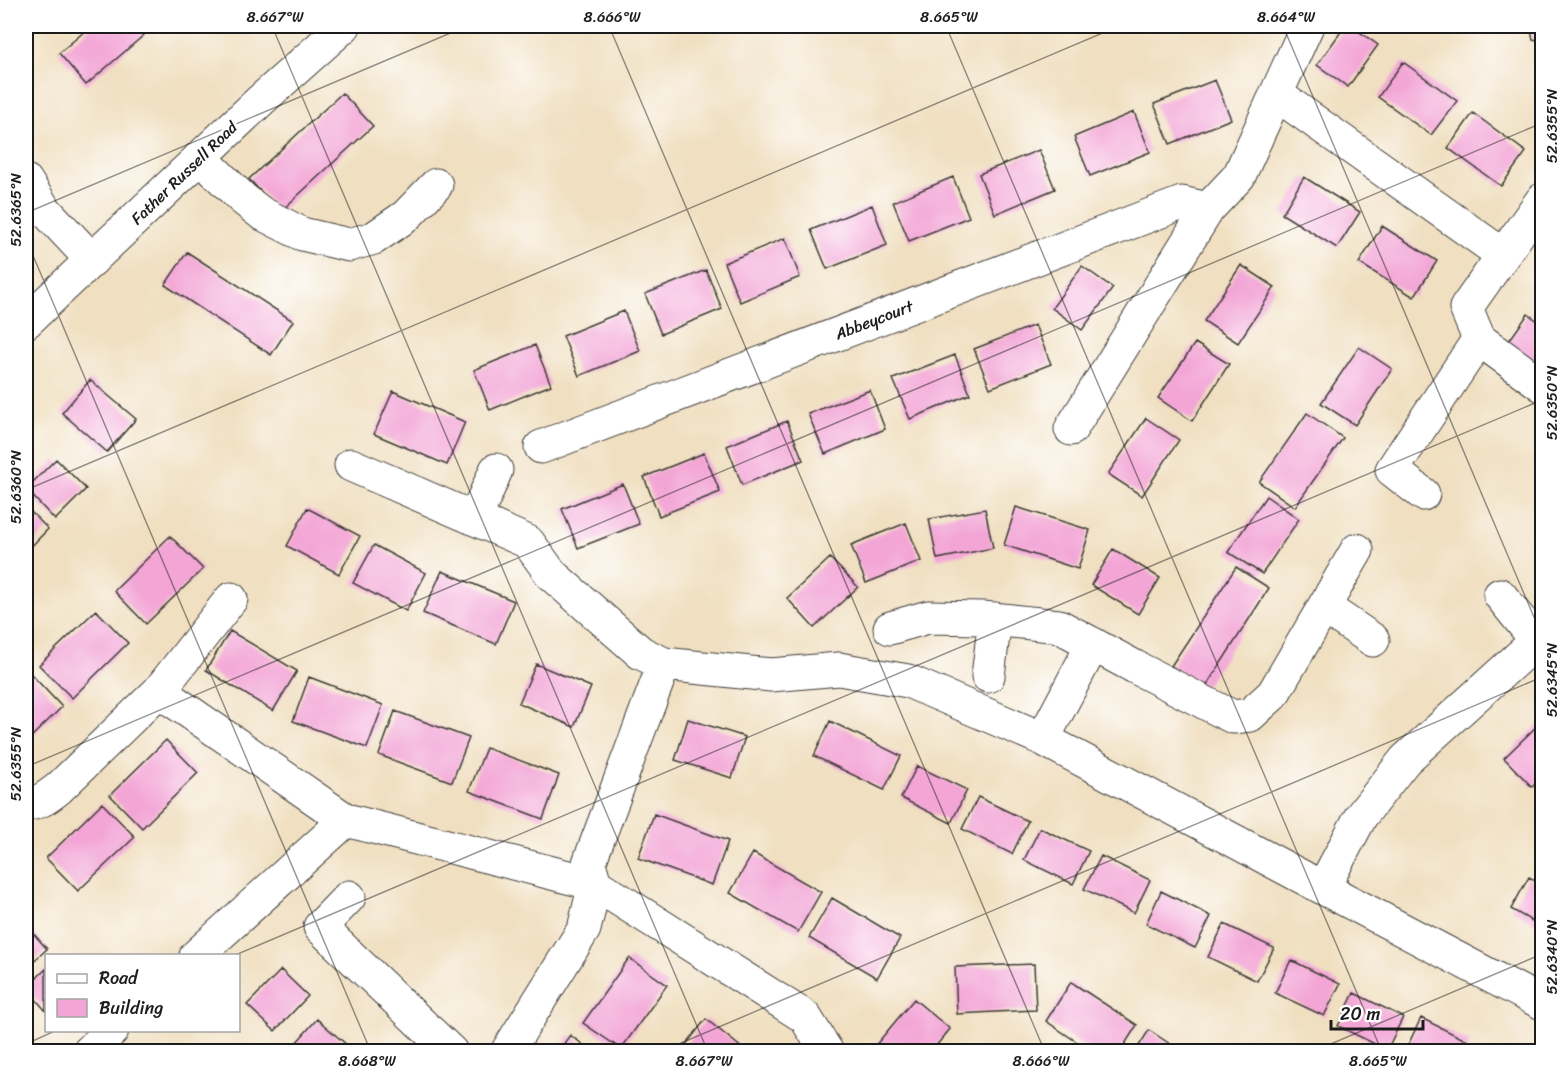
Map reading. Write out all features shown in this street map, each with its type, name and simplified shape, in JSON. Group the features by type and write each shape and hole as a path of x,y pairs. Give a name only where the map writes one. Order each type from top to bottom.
{"street":[{"name":"Father Russell Road","path":"26,321 261,100 344,26"},
{"path":"1071,429 1208,209 1239,176 1307,26"},
{"path":"1276,94 1503,255"},
{"path":"200,157 243,199 261,213 303,234 349,245 374,238 406,216 435,185"},
{"path":"26,181 44,209 92,260"},
{"path":"1542,200 1466,308 1479,339 1542,385"},
{"name":"Abbeycourt","path":"541,447 1182,203 1208,209"},
{"path":"1423,494 1392,470 1479,339"},
{"path":"351,465 528,542 552,575 640,653 664,664 771,675 839,669 908,681 1043,739 1542,1003"},
{"path":"475,519 496,470"},
{"path":"890,628 928,617 983,618 1059,626 1233,717 1250,715 1273,694 1357,550"},
{"path":"1323,888 1361,816 1405,760 1540,638 1500,595"},
{"path":"26,804 46,799 59,789 159,691 231,599"},
{"path":"1324,607 1373,640"},
{"path":"987,676 995,620"},
{"path":"1043,739 1093,644"},
{"path":"507,1052 584,929 595,884 589,862 664,664"},
{"path":"159,691 346,820 595,884 805,1017 827,1052"},
{"path":"198,954 346,820"},
{"path":"349,897 320,927 450,1052"},
{"path":"89,1052 110,1032"}],"building":[{"path":"91,26 135,26 144,35 86,85 59,53"},
{"path":"1345,26 1351,26 1378,45 1348,87 1317,65"},
{"path":"1530,26 1542,26 1542,38 1533,40"},
{"path":"1403,62 1457,101 1431,135 1378,97"},
{"path":"1215,80 1231,119 1170,144 1154,104"},
{"path":"342,93 373,126 280,212 249,179"},
{"path":"1134,112 1150,152 1090,176 1074,137"},
{"path":"1473,113 1526,152 1501,186 1448,148"},
{"path":"1039,150 1055,189 995,214 979,174"},
{"path":"953,177 969,217 909,241 893,202"},
{"path":"1304,177 1360,212 1337,248 1282,214"},
{"path":"872,205 887,245 827,269 811,230"},
{"path":"1382,226 1437,261 1414,297 1359,263"},
{"path":"785,238 800,277 740,302 724,263"},
{"path":"187,252 293,321 271,355 165,285"},
{"path":"1241,265 1275,287 1238,343 1204,321"},
{"path":"1082,266 1113,288 1082,330 1052,308"},
{"path":"706,270 722,309 661,334 645,294"},
{"path":"624,311 640,351 579,376 563,336"},
{"path":"1528,314 1542,324 1542,370 1506,345"},
{"path":"1035,325 1051,364 990,388 974,349"},
{"path":"1195,343 1229,364 1192,421 1158,398"},
{"path":"535,345 551,385 490,410 474,370"},
{"path":"1359,347 1392,369 1355,425 1321,403"},
{"path":"955,355 970,394 910,419 893,379"},
{"path":"90,380 136,419 107,452 62,413"},
{"path":"870,390 885,429 825,454 808,414"},
{"path":"393,391 465,422 447,465 374,434"},
{"path":"1307,413 1343,438 1295,507 1259,482"},
{"path":"1146,418 1179,440 1142,496 1108,474"},
{"path":"787,421 803,460 742,485 727,446"},
{"path":"704,453 720,492 659,516 644,477"},
{"path":"56,459 86,489 55,520 26,489"},
{"path":"623,484 639,524 578,548 562,509"},
{"path":"1266,496 1299,519 1262,574 1228,552"},
{"path":"26,507 48,529 26,552"},
{"path":"1016,507 1090,530 1078,569 1004,545"},
{"path":"307,508 360,536 339,574 287,546"},
{"path":"985,509 993,548 937,559 929,519"},
{"path":"906,523 921,561 866,583 851,545"},
{"path":"170,536 203,569 146,624 114,591"},
{"path":"374,545 426,573 406,611 353,583"},
{"path":"1113,549 1160,578 1138,614 1091,585"},
{"path":"830,558 858,587 814,628 787,598"},
{"path":"1236,567 1269,588 1205,688 1171,666"},
{"path":"442,571 514,601 496,644 423,613"},
{"path":"96,610 128,643 72,698 39,665"},
{"path":"230,631 297,671 273,711 206,670"},
{"path":"536,664 591,687 574,727 519,703"},
{"path":"30,673 62,707 26,742 26,678"},
{"path":"309,677 383,705 367,748 293,721"},
{"path":"395,711 469,738 452,782 379,755"},
{"path":"688,719 745,737 732,778 675,760"},
{"path":"830,721 901,756 884,790 814,756"},
{"path":"1542,721 1542,777 1532,787 1504,758"},
{"path":"166,740 198,773 142,828 110,795"},
{"path":"486,748 559,775 543,819 469,791"},
{"path":"917,766 967,790 951,823 901,798"},
{"path":"978,797 1028,821 1012,854 962,829"},
{"path":"102,803 135,837 78,891 46,858"},
{"path":"654,814 728,841 712,885 638,858"},
{"path":"1040,828 1089,851 1073,884 1024,860"},
{"path":"753,853 821,892 798,932 730,893"},
{"path":"1101,856 1150,880 1134,913 1084,889"},
{"path":"1529,877 1542,885 1542,927 1511,909"},
{"path":"1161,891 1211,916 1195,948 1146,924"},
{"path":"832,898 900,938 877,978 809,938"},
{"path":"1224,924 1274,948 1257,981 1208,957"},
{"path":"26,925 47,949 26,968"},
{"path":"629,958 667,985 621,1049 583,1023"},
{"path":"1291,960 1340,984 1324,1016 1275,993"},
{"path":"1034,964 1036,1010 957,1014 955,967"},
{"path":"45,970 45,1010 26,988"},
{"path":"281,970 308,996 275,1031 247,1005"},
{"path":"1071,982 1137,1025 1120,1052 1092,1052 1046,1021"},
{"path":"1354,993 1403,1017 1387,1050 1338,1026"},
{"path":"914,999 950,1029 931,1052 870,1052"},
{"path":"1421,1018 1470,1042 1466,1052 1405,1051"},
{"path":"317,1019 347,1045 354,1052 288,1052"},
{"path":"706,1019 737,1044 746,1052 680,1052"},
{"path":"1149,1030 1182,1052 1135,1052"},
{"path":"570,1035 593,1052 558,1052"}]}
